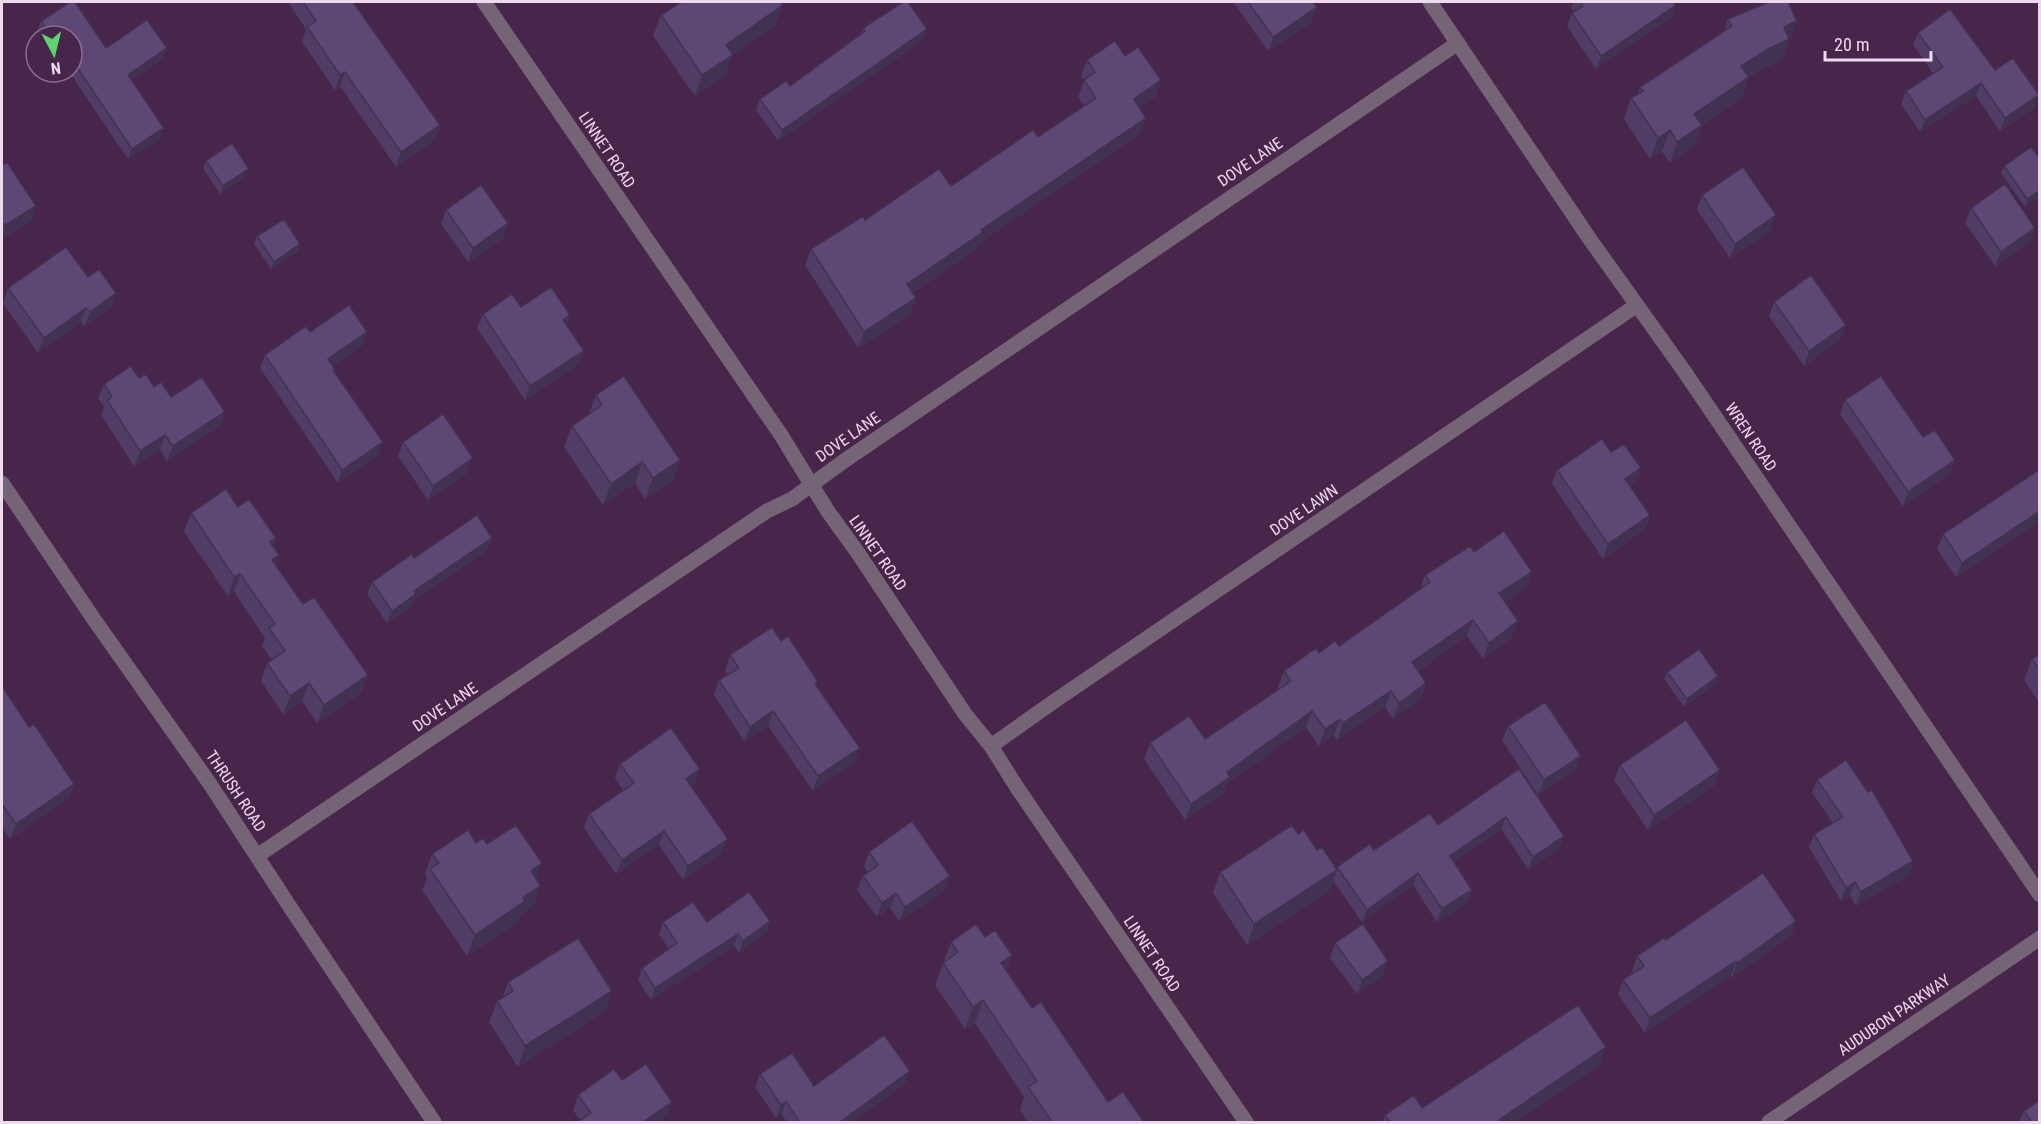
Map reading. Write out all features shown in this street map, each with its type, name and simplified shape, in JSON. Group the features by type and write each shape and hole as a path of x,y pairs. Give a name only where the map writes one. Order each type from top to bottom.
{"street":[{"name":"LINNET ROAD","path":"484,2 781,435 827,510 965,714 991,746 1246,1122"},
{"name":"WREN ROAD","path":"1430,2 2040,895"},
{"name":"DOVE LANE","path":"257,856 766,512 792,499 844,461 1458,43"},
{"name":"DOVE LAWN","path":"991,746 1056,699 1637,305"},
{"name":"THRUSH ROAD","path":"2,483 93,618 210,784 434,1122"},
{"name":"AUDUBON PARKWAY","path":"1769,1122 2040,938"}],"building":[{"path":"70,2 75,2 106,48 147,20 167,48 128,75 164,128 132,149 84,78 84,24 43,24 41,21"},
{"path":"303,2 353,2 440,125 401,152 345,72 340,75 307,27 316,21"},
{"path":"681,2 781,2 783,5 726,45 733,55 702,75 661,15"},
{"path":"903,2 908,2 927,29 782,130 760,99 786,81 790,86 865,31 863,28"},
{"path":"1248,2 1313,2 1317,7 1273,37"},
{"path":"1580,2 1673,2 1676,5 1601,56 1572,13 1583,6"},
{"path":"1769,2 1788,2 1797,21 1784,27 1789,39 1741,66 1749,77 1694,114 1702,125 1677,142 1670,130 1658,138 1631,98 1643,91 1640,87 1732,26 1728,19"},
{"path":"1950,9 1995,70 2013,58 2039,95 2005,118 1981,83 1925,120 1906,91 1943,67 1918,33"},
{"path":"1115,41 1125,56 1138,47 1161,80 1134,99 1146,118 981,230 983,232 907,284 916,298 864,332 811,249 863,216 865,220 939,169 951,186 1033,130 1038,137 1096,98 1084,80 1095,72 1087,60"},
{"path":"232,143 249,169 223,186 206,161"},
{"path":"2031,147 2040,159 2040,191 2027,199 2004,166"},
{"path":"7,162 36,206 4,226 2,221 2,166"},
{"path":"1743,167 1776,215 1735,244 1702,195"},
{"path":"2005,184 2035,228 2001,252 1971,208"},
{"path":"481,185 508,223 473,248 446,210"},
{"path":"284,219 300,244 274,262 257,236"},
{"path":"66,247 88,277 99,269 116,293 90,312 86,308 44,338 8,288"},
{"path":"1811,275 1846,325 1809,351 1774,302"},
{"path":"551,287 570,315 563,320 584,351 530,386 483,314 512,294 521,307"},
{"path":"349,305 367,332 328,359 335,369 333,370 383,442 342,470 265,355 306,326 310,332"},
{"path":"131,366 139,378 146,374 154,387 161,382 171,397 202,377 225,412 173,446 165,435 140,451 107,400 112,397 104,384"},
{"path":"624,376 680,460 653,478 642,462 611,484 572,426 602,405 596,395"},
{"path":"1881,376 1923,437 1935,430 1955,460 1908,492 1845,400"},
{"path":"443,414 473,458 433,486 403,442"},
{"path":"1602,439 1611,452 1624,444 1641,468 1625,479 1650,515 1608,544 1557,470"},
{"path":"2040,469 2040,511 1962,563 1943,534"},
{"path":"226,489 238,507 249,499 276,538 270,542 279,555 272,560 303,604 314,597 368,675 324,705 309,683 290,696 267,663 285,651 269,628 275,624 240,574 234,577 191,513"},
{"path":"477,515 492,538 414,591 416,594 392,611 372,582 412,554 414,558"},
{"path":"1504,531 1532,572 1499,593 1518,621 1489,643 1473,620 1412,662 1426,683 1399,703 1391,691 1343,723 1340,719 1325,729 1312,711 1227,772 1230,777 1191,804 1150,743 1189,716 1205,739 1291,681 1284,671 1316,648 1319,653 1335,641 1339,646 1430,582 1425,575 1470,546 1474,552"},
{"path":"772,627 781,641 788,636 818,682 815,684 860,748 818,776 773,711 750,727 719,680 739,668 730,655"},
{"path":"1699,649 1718,676 1687,699 1667,672"},
{"path":"2040,654 2040,671 2032,659"},
{"path":"2,686 29,727 34,724 74,784 16,824 2,804"},
{"path":"1545,702 1581,756 1544,780 1508,726"},
{"path":"1686,720 1720,770 1654,815 1620,765"},
{"path":"671,728 700,769 686,779 728,839 688,866 664,831 622,860 589,814 634,783 620,764"},
{"path":"1846,760 1868,792 1872,790 1913,861 1861,892 1855,882 1846,888 1814,834 1843,817 1817,780"},
{"path":"1519,769 1564,836 1533,857 1506,817 1450,856 1472,890 1442,909 1418,873 1367,910 1337,867 1370,844 1374,850 1430,813 1438,825"},
{"path":"912,821 950,876 905,907 896,893 882,903 863,876 878,865 869,852"},
{"path":"516,825 542,863 531,871 541,886 523,897 525,901 475,935 430,869 439,863 432,854 468,830 476,843 483,838 487,844"},
{"path":"1292,825 1298,834 1304,830 1317,850 1322,847 1337,870 1254,924 1220,872"},
{"path":"1763,873 1796,921 1737,963 1736,961 1650,1018 1623,980 1644,966 1637,956 1664,938 1666,940"},
{"path":"749,892 770,921 743,941 738,934 655,988 642,968 677,943 663,922 693,902 707,922"},
{"path":"976,924 985,937 995,930 1012,955 1001,963 1032,1008 1041,1002 1108,1102 1123,1092 1144,1122 1052,1122 1028,1087 1037,1081 983,1000 973,1007 943,963 958,952 951,942"},
{"path":"1363,924 1388,961 1362,980 1335,943"},
{"path":"578,938 612,991 525,1046 497,1001 513,991 508,982"},
{"path":"1578,1005 1606,1047 1499,1120 1500,1122 1390,1122 1385,1115 1414,1095 1422,1108"},
{"path":"884,1035 910,1071 840,1122 800,1122 786,1102 781,1105 760,1074 792,1053 814,1086"},
{"path":"646,1064 672,1102 643,1122 577,1122 591,1113 578,1095 614,1069 622,1080"},
{"path":"2040,1100 2040,1122 2032,1122 2024,1111"}]}
